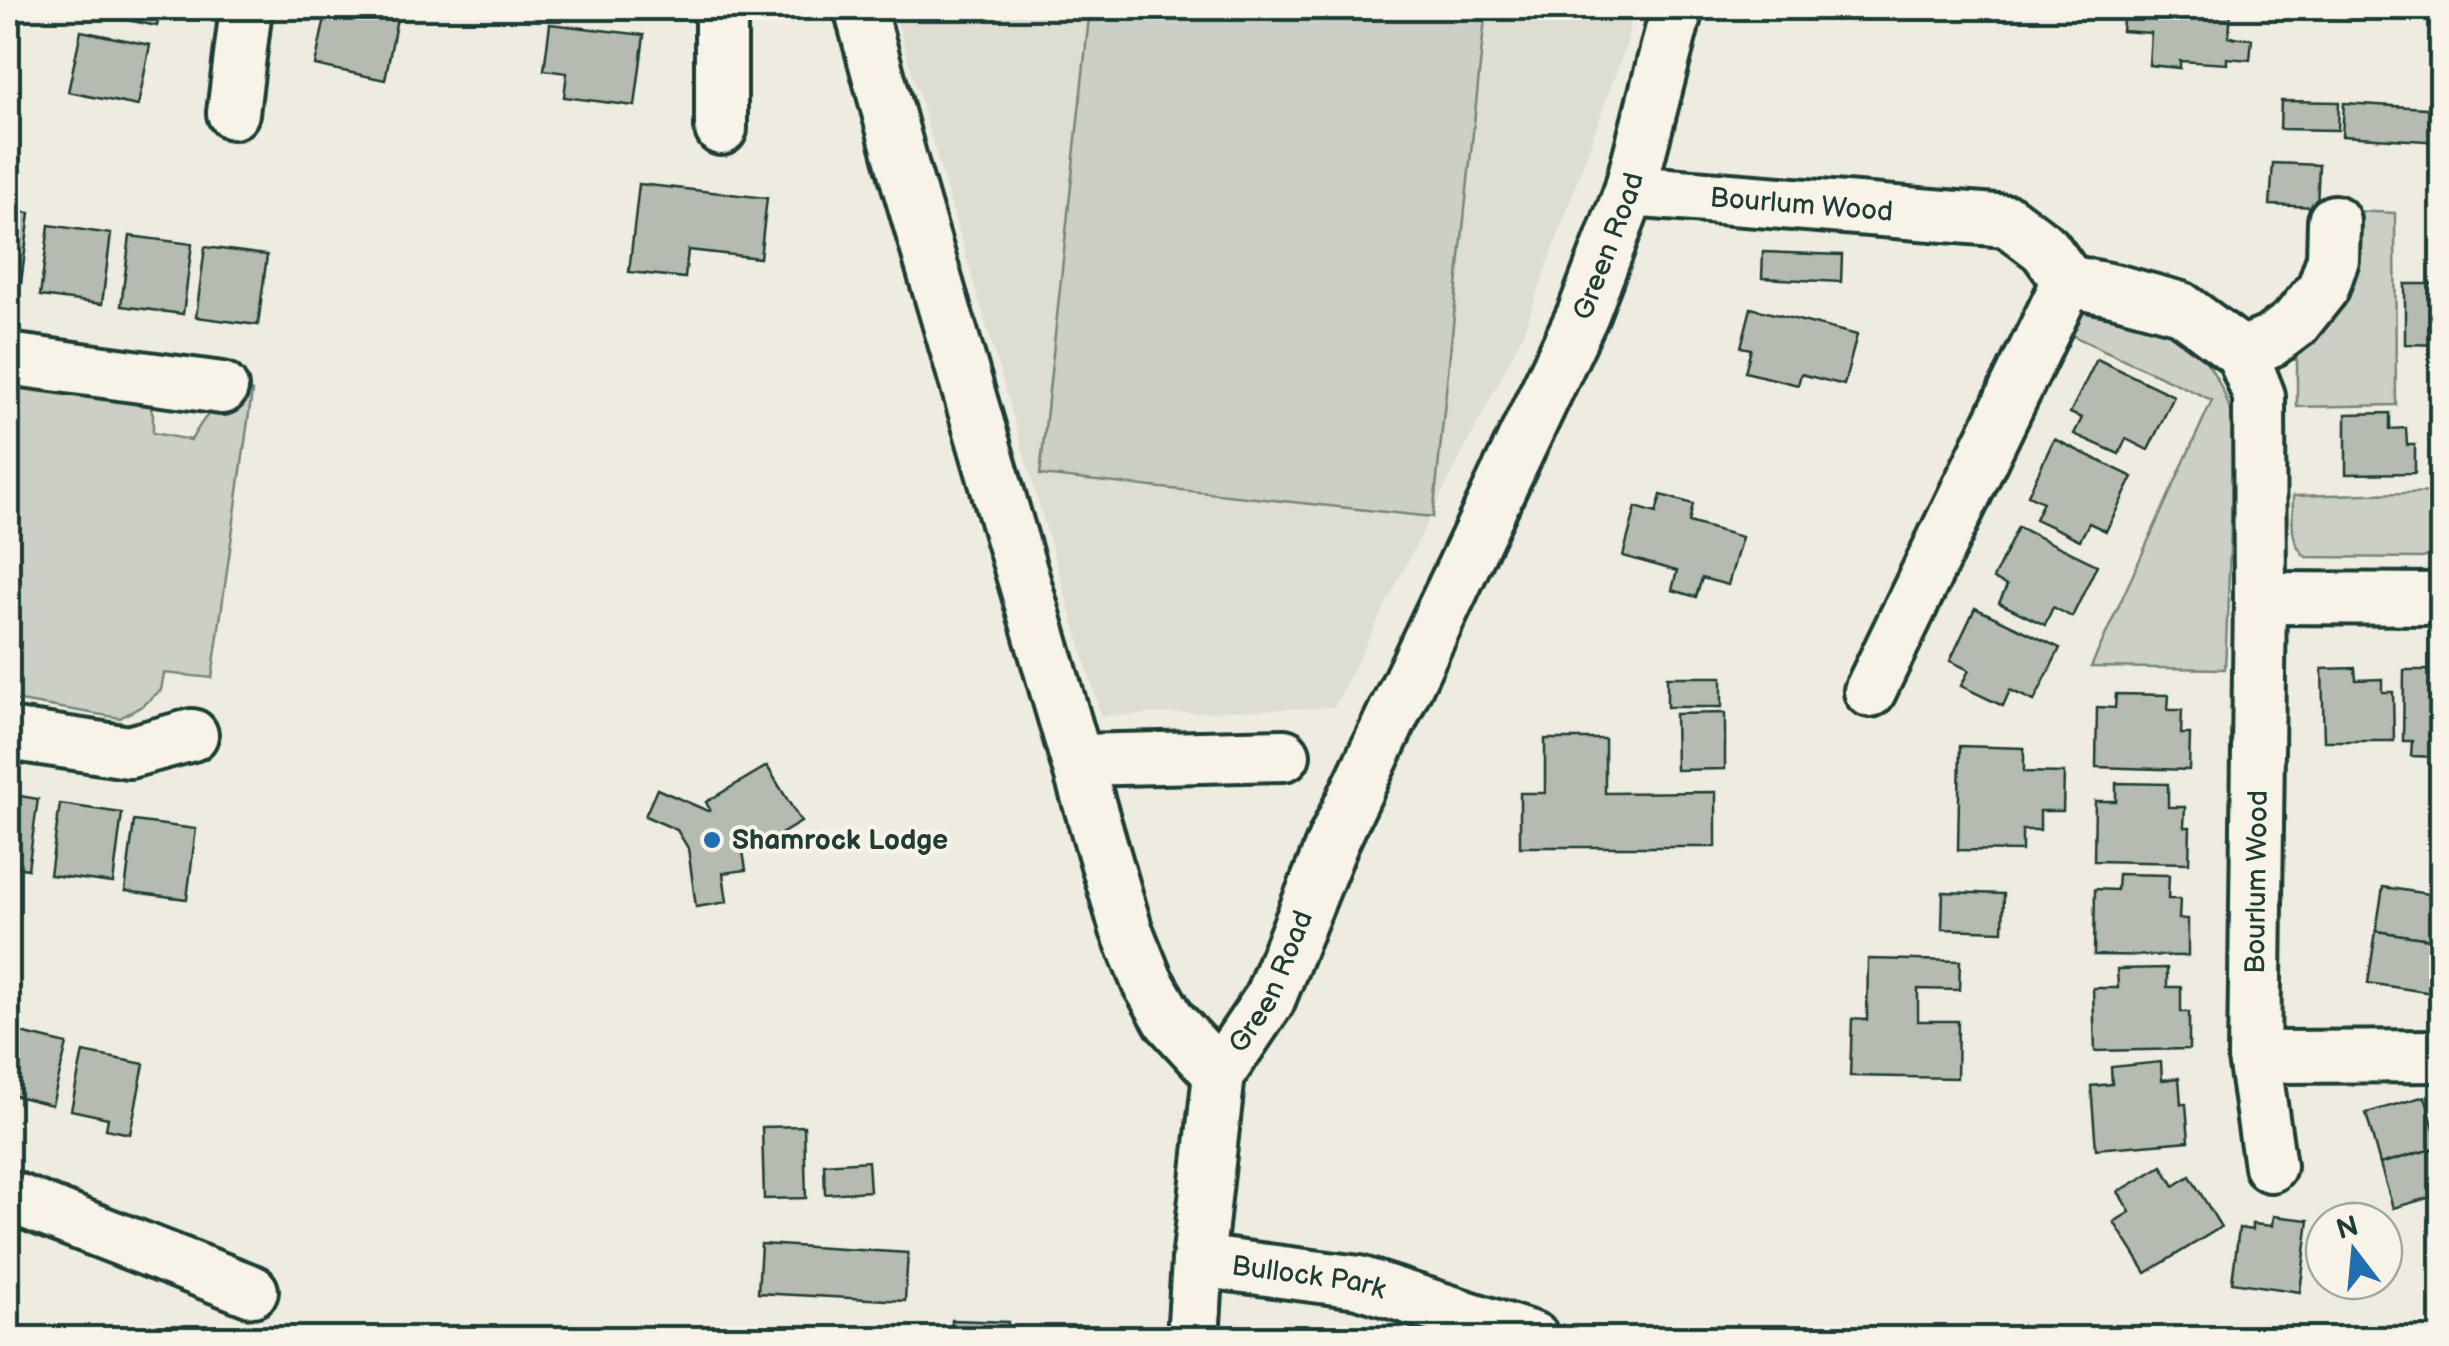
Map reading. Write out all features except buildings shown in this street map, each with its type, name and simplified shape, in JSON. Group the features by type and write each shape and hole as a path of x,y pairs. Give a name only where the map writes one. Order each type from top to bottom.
{"street":[{"path":"233,113 246,8"},
{"path":"721,8 721,129"},
{"name":"Green Road","path":"860,8 1126,929 1147,981 1170,1021 1219,1074 1269,1000 1334,838 1583,314 1630,190 1677,8"},
{"name":"Bourlum Wood","path":"1630,190 2008,220 2045,248 2068,281"},
{"path":"1870,691 2068,281 2180,308 2242,353 2271,341 2295,323 2323,288 2334,260 2334,222"},
{"name":"Bourlum Wood","path":"2242,353 2259,396 2254,1057 2270,1166"},
{"path":"8,359 222,388"},
{"path":"2260,598 2442,599"},
{"path":"8,734 129,752 192,735"},
{"path":"1078,760 1284,755"},
{"path":"2254,1057 2442,1056"},
{"path":"1192,1338 1219,1074"},
{"path":"8,1196 252,1292"},
{"name":"Bullock Park","path":"1198,1261 1358,1282 1533,1338"}],"shaded area":[{"path":"893,8 1632,8 1627,42 1522,336 1334,707 1101,716"},
{"path":"1090,8 1486,8 1433,517 1040,475"},
{"path":"2353,211 2395,213 2396,405 2297,407 2297,360 2285,359"},
{"path":"2084,312 2148,320 2177,333 2210,367 2231,411 2235,427 2225,669 2091,667 2212,400 2071,335"},
{"path":"8,381 148,398 153,433 191,440 215,407 231,397 252,392 212,678 164,673 161,690 120,718 8,699"},
{"path":"2441,492 2441,553 2422,558 2306,557 2296,544 2293,496"}],"place":[{"name":"Shamrock Lodge","path":"712,840"}]}
